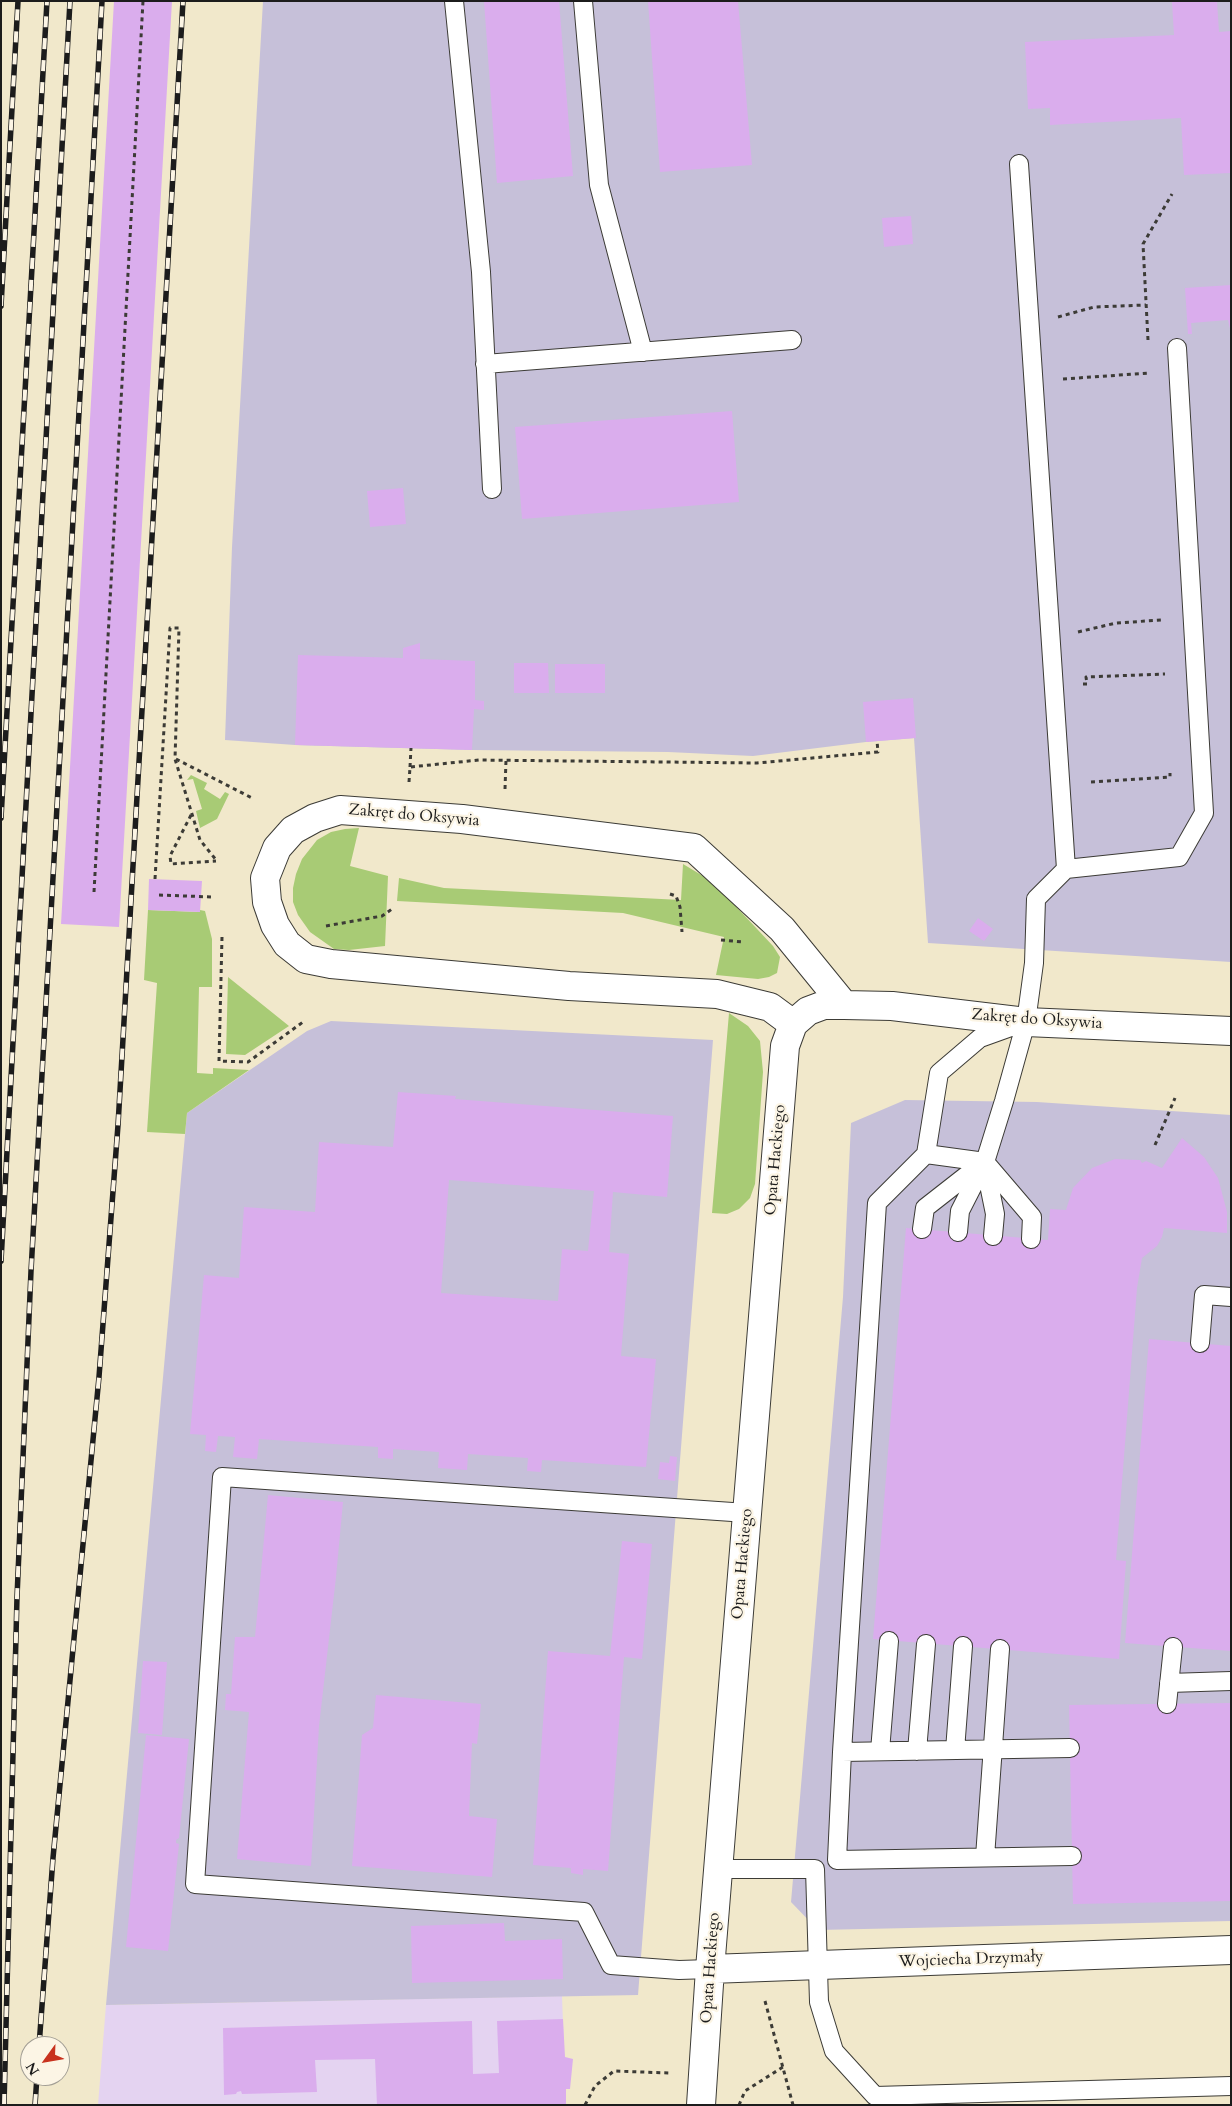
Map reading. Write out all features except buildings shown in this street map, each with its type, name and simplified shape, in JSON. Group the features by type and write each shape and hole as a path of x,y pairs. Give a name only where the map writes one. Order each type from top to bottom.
{"street":[{"name":"Zakręt do Oksywia","path":"844,1006 782,929 694,848 462,819 340,810 315,818 293,830 276,848 265,878 267,902 275,925 287,944 306,959 331,964 569,986 717,994 770,1007 793,1024 808,1011 824,1005 844,1006 892,1006 1026,1022 1231,1031"},
{"name":"Opata Hackiego","path":"701,2105 710,1969 785,1046 793,1024"},
{"name":"Wojciecha Drzymały","path":"710,1969 1231,1950"}],"lane":[{"path":"454,1 481,272 492,489"},
{"path":"583,1 600,185 643,352"},
{"path":"1019,164 1066,869"},
{"path":"485,364 792,340"},
{"path":"958,1232 960,1211 985,1162 1026,1022 1034,963 1036,899 1066,869 1179,858 1204,813 1177,348"},
{"path":"837,1860 842,1752 877,1203 926,1154 939,1073 980,1038 1026,1022"},
{"path":"926,1154 985,1162 1032,1217 1031,1239"},
{"path":"922,1229 925,1208 985,1162"},
{"path":"985,1162 995,1214 993,1236"},
{"path":"1200,1344 1204,1295 1231,1297"},
{"path":"710,1969 679,1970 610,1965 584,1912 195,1884 222,1477 748,1513"},
{"path":"880,1751 889,1640"},
{"path":"917,1751 926,1644"},
{"path":"955,1750 963,1646"},
{"path":"1167,1704 1173,1647"},
{"path":"985,1857 1000,1649"},
{"path":"1170,1683 1231,1681"},
{"path":"842,1752 1070,1748"},
{"path":"719,1869 815,1869 837,1860 1072,1856"},
{"path":"815,1869 819,2002 834,2051 875,2096 1231,2086"}],"path":[{"path":"94,892 143,1"},
{"path":"1148,346 1143,244 1172,194"},
{"path":"1030,319 1055,318 1094,307 1146,305"},
{"path":"1149,364 1150,382"},
{"path":"1033,380 1149,373"},
{"path":"1161,610 1162,629"},
{"path":"1050,638 1116,623 1162,620"},
{"path":"155,879 170,628 179,628 175,759 200,840 217,861 171,864 170,856 191,815"},
{"path":"1164,665 1165,680"},
{"path":"1054,685 1087,684 1086,677 1165,674"},
{"path":"410,767 479,760 757,763 878,752 878,741"},
{"path":"409,782 411,748"},
{"path":"175,759 252,798"},
{"path":"505,789 506,760"},
{"path":"1061,790 1092,789 1091,780 1170,777 1170,768"},
{"path":"670,894 676,896 680,907 682,932"},
{"path":"159,895 212,897"},
{"path":"321,927 382,916 392,909"},
{"path":"222,937 219,1061 248,1062 303,1022"},
{"path":"1155,1145 1175,1098"},
{"path":"757,1968 793,2105"},
{"path":"739,2105 745,2091 783,2067"},
{"path":"585,2105 595,2086 614,2071 672,2073"}],"shaded area":[{"path":"263,1 1231,1 1231,962 928,943 914,738 753,756 668,752 472,750 295,745 225,740 232,547"},
{"path":"331,1021 713,1040 638,1995 106,2005 187,1113 307,1031"},
{"path":"905,1100 1037,1102 1231,1115 1231,1921 818,1930 791,1902 843,1297 851,1123"},
{"path":"562,1996 566,2105 98,2105 106,2005"}],"green space":[{"path":"191,775 207,783 204,789 220,799 225,792 229,794 217,819 200,828 196,811 202,809 193,779 187,780"},
{"path":"359,828 350,866 388,876 385,946 349,950 334,949 310,932 298,915 293,902 293,888 302,859 317,840 331,832"},
{"path":"683,864 703,876 727,897 773,946 780,957 777,973 758,979 716,975 724,937 623,913 397,901 399,878 444,888 681,900"},
{"path":"148,910 205,911 212,939 212,987 199,987 197,1073 213,1074 213,1068 249,1070 187,1113 185,1134 147,1132 157,983 144,980"},
{"path":"228,977 289,1026 245,1055 226,1054"},
{"path":"729,1013 748,1026 760,1041 763,1072 755,1184 750,1198 739,1209 727,1214 712,1213"}],"railway":[{"path":"1,306 18,1"},
{"path":"1,818 47,1"},
{"path":"1,1261 70,1"},
{"path":"4,2105 17,1597 31,1271 102,1"},
{"path":"40,2036 53,1858 99,1377 118,1125 183,1"},
{"path":"35,2105 36,2086"}]}
